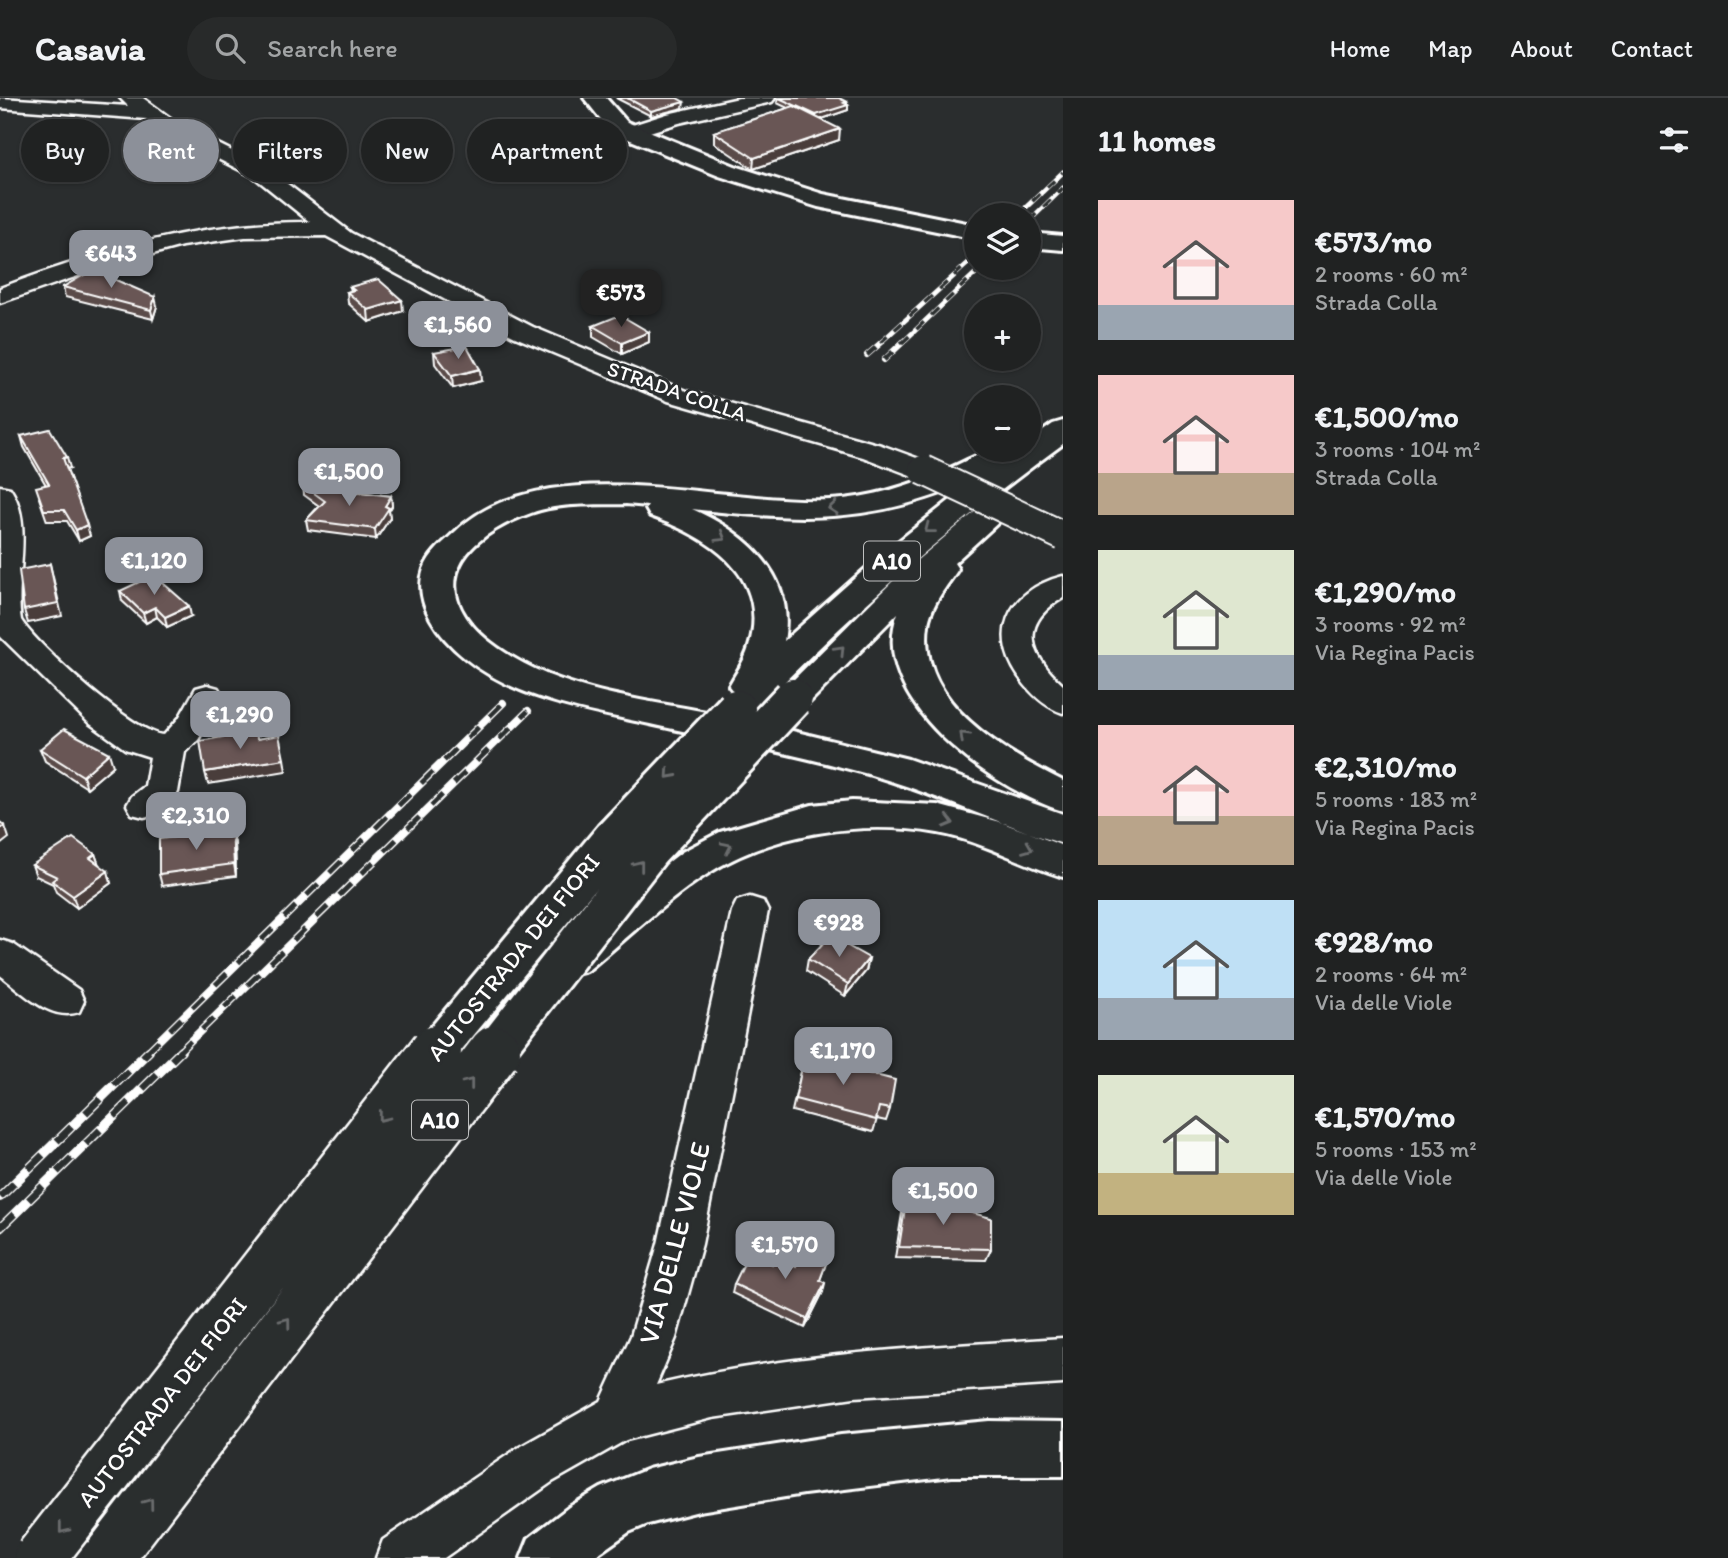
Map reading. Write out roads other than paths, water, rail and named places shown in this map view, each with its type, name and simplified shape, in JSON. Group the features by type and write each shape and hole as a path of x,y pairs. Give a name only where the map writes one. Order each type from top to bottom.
{"main road":[{"path":"594,98 613,121 630,132 779,189 964,230"},
{"path":"1041,241 1063,243"},
{"path":"1041,437 1063,429"},
{"name":"AUTOSTRADA DEI FIORI","path":"40,1558 505,964 674,769 807,636 920,536 1063,429"},
{"name":"AUTOSTRADA DEI FIORI","path":"108,1558 553,973 649,851 867,622 968,532 1063,459"},
{"path":"987,462 937,485 907,495 831,509 788,509 571,495 511,508 483,522 458,541 442,564 438,586 441,608 453,627 470,645 497,664 537,683 592,700 836,752 916,773 1063,830"},
{"path":"612,496 687,519 732,544 752,563 770,612 767,645 736,709"},
{"path":"968,532 918,606 911,627 911,652 921,683 965,739 1001,765 1063,797"},
{"path":"553,973 696,862 734,842 773,828 825,818 901,816 936,819 993,834 1063,862"},
{"path":"549,1558 573,1537 632,1502 712,1482 914,1452 1026,1447 1063,1449"}],"street":[{"name":"STRADA COLLA","path":"130,98 192,140 261,173 331,229 446,293 524,332 689,400 861,448 923,470 1063,536"},
{"path":"630,132 674,118 765,98"},
{"path":"0,102 150,113"},
{"path":"0,296 82,264 166,244 242,231 331,229"},
{"path":"0,494 7,536 0,601 7,623 95,712 126,734 157,747 169,746 181,740 207,696"},
{"path":"1060,589 1027,610 1018,631 1018,643 1028,668 1039,682 1063,702"},
{"path":"144,805 161,792 169,746"},
{"name":"VIA DELLE VIOLE","path":"618,1418 653,1338 680,1244 750,911"},
{"path":"0,955 65,1001"},
{"path":"401,1558 535,1465 618,1418 712,1395 854,1374 1063,1361"}],"railway":[{"path":"1031,203 1063,172"},
{"path":"1041,209 1063,188"},
{"path":"880,343 964,267"},
{"path":"902,343 968,280"},
{"path":"867,355 882,342"},
{"path":"884,360 903,342"},
{"path":"147,1052 503,703"},
{"path":"179,1052 528,711"},
{"path":"0,1197 149,1051"},
{"path":"0,1228 181,1051"}]}
